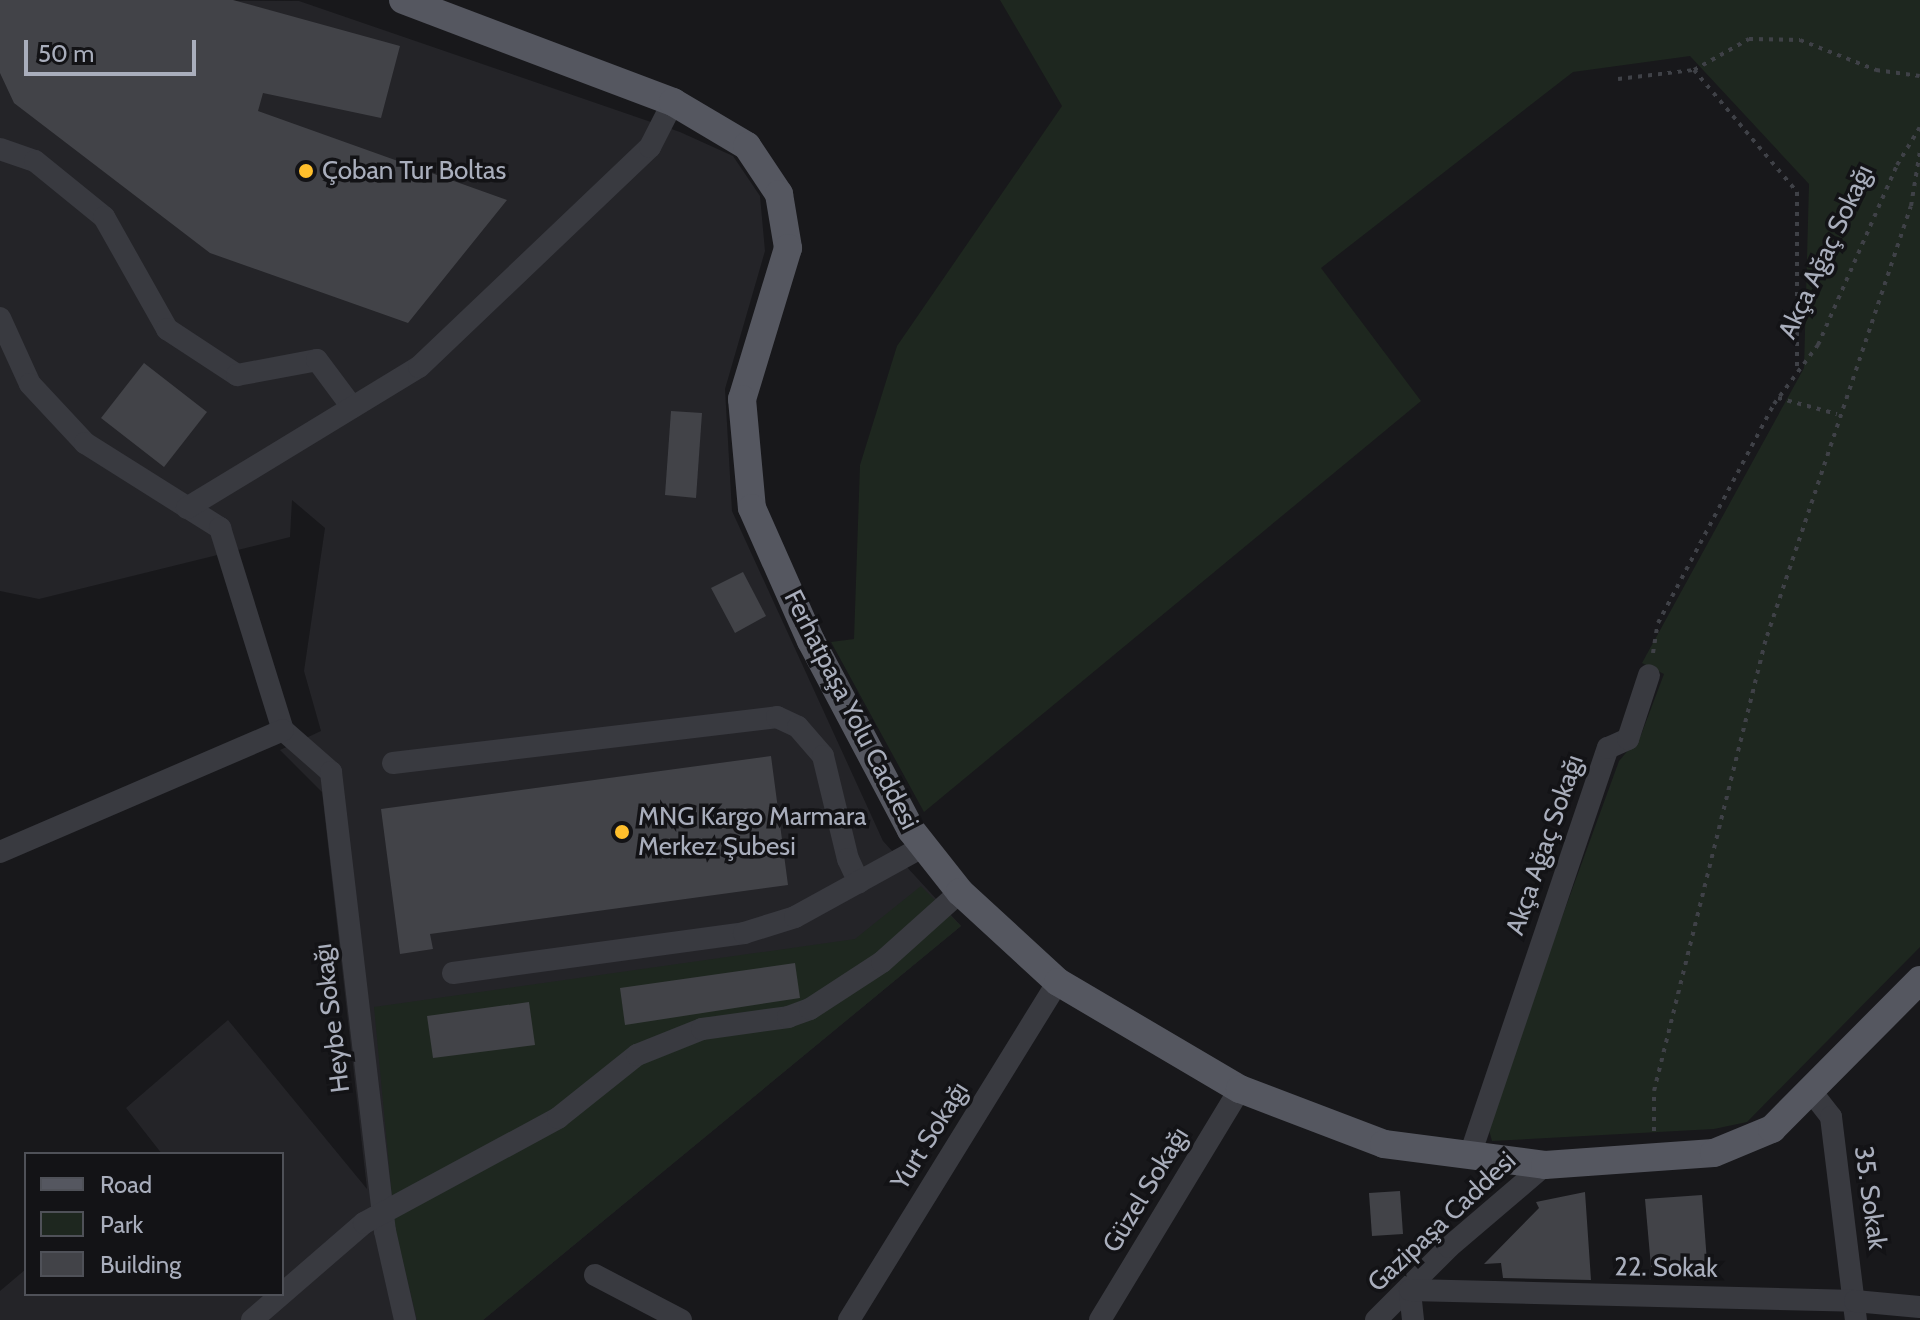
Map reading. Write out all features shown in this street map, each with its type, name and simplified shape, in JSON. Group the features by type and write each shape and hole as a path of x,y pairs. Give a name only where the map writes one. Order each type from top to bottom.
{"main road":[{"name":"Ferhatpaşa Yolu Caddesi","path":"403,0 673,102 747,146 779,194 788,248 742,399 752,508 811,641 924,846 960,892 1058,982 1240,1089 1384,1144 1545,1165 1714,1153 1772,1129 1920,980"}],"street":[{"path":"187,508 419,367 650,147 673,102"},
{"path":"0,149 35,161 104,217 167,329 237,375 317,360 352,407"},
{"path":"0,318 30,384 85,443 220,528 283,730 0,852"},
{"name":"Akça Ağaç Sokağı","path":"1470,1155 1608,748 1628,739 1649,675"},
{"path":"393,763 777,717 798,727 823,756 848,859 859,883"},
{"name":"Heybe Sokağı","path":"283,730 331,772 383,1213 405,1320"},
{"path":"453,973 744,933 795,917 924,846"},
{"path":"284,1292 364,1223 558,1118 657,1044 702,1029 810,1009 882,962 960,892"},
{"name":"Yurt Sokağı","path":"849,1320 1058,982"},
{"name":"Güzel Sokağı","path":"1100,1320 1240,1089"},
{"name":"35. Sokak","path":"1810,1090 1831,1117 1856,1310"},
{"name":"Gazipaşa Caddesi","path":"1376,1320 1410,1290 1449,1247 1545,1165"},
{"path":"595,1275 681,1320"},
{"path":"1410,1290 1413,1320"},
{"name":"22. Sokak","path":"1410,1290 1856,1310 1920,1307"},
{"path":"252,1320 280,1296"}],"path":[{"path":"1618,79 1694,70 1749,39 1800,40 1876,70 1920,76"},
{"path":"1694,70 1797,192 1797,373"},
{"name":"Akça Ağaç Sokağı","path":"1649,675 1658,623 1778,398 1818,345 1897,165 1920,127"},
{"path":"1654,1158 1654,1091 1767,636 1837,414 1911,206 1920,151"},
{"path":"1778,398 1837,414"}],"shaded area":[{"path":"0,0 299,1 680,132 733,156 760,196 765,251 725,389 732,511 883,841 961,926 483,1320 0,1320 0,1291 24,1271 24,1296 284,1296 284,1152 160,1152 126,1108 228,1020 367,1189 322,792 280,750 321,731 304,671 325,528 292,500 290,537 39,599 0,591"}],"green space":[{"path":"1000,0 1920,0 1920,947 1747,1122 1714,1129 1492,1141 1487,1123 1619,761 1641,735 1664,674 1642,663 1804,368 1809,184 1690,56 1573,72 1321,268 1421,401 924,812 831,642 854,639 860,465 897,346 1062,106"},
{"path":"921,886 961,926 483,1320 417,1320 395,1228 374,1007 855,939"}],"building":[{"path":"0,0 233,0 400,46 381,118 263,93 258,111 507,200 408,323 210,253 14,103 0,73"},
{"path":"144,363 207,412 164,467 101,418"},
{"path":"671,411 702,413 696,498 665,495"},
{"path":"743,572 766,616 735,633 711,588"},
{"path":"771,756 788,885 430,934 433,949 400,954 381,809"},
{"path":"795,963 800,998 625,1025 620,988"},
{"path":"529,1002 535,1045 433,1058 427,1016"},
{"path":"1400,1191 1403,1234 1372,1236 1369,1193"},
{"path":"1585,1192 1591,1280 1503,1278 1501,1263 1484,1264 1539,1208 1536,1202"},
{"path":"1702,1195 1707,1262 1651,1267 1645,1199"}],"place":[{"name":"Çoban Tur Boltas","path":"306,171"},
{"name":"MNG Kargo Marmara Merkez Şubesi","path":"622,832"}]}
